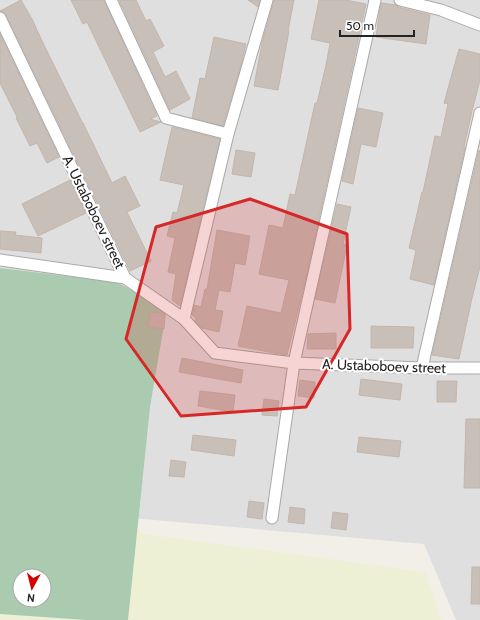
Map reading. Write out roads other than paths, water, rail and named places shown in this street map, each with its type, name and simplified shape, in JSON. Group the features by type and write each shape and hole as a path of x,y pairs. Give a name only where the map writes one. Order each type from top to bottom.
{"street":[{"path":"111,0 166,118 228,134"},
{"path":"184,319 228,134 267,0"},
{"path":"272,518 294,363 375,0"},
{"path":"400,0 442,5 480,25"},
{"name":"A. Ustaboboev street","path":"0,18 125,278 184,319 215,353 294,363 422,368 480,368"},
{"path":"422,368 480,113"},
{"path":"0,260 125,278"}]}
